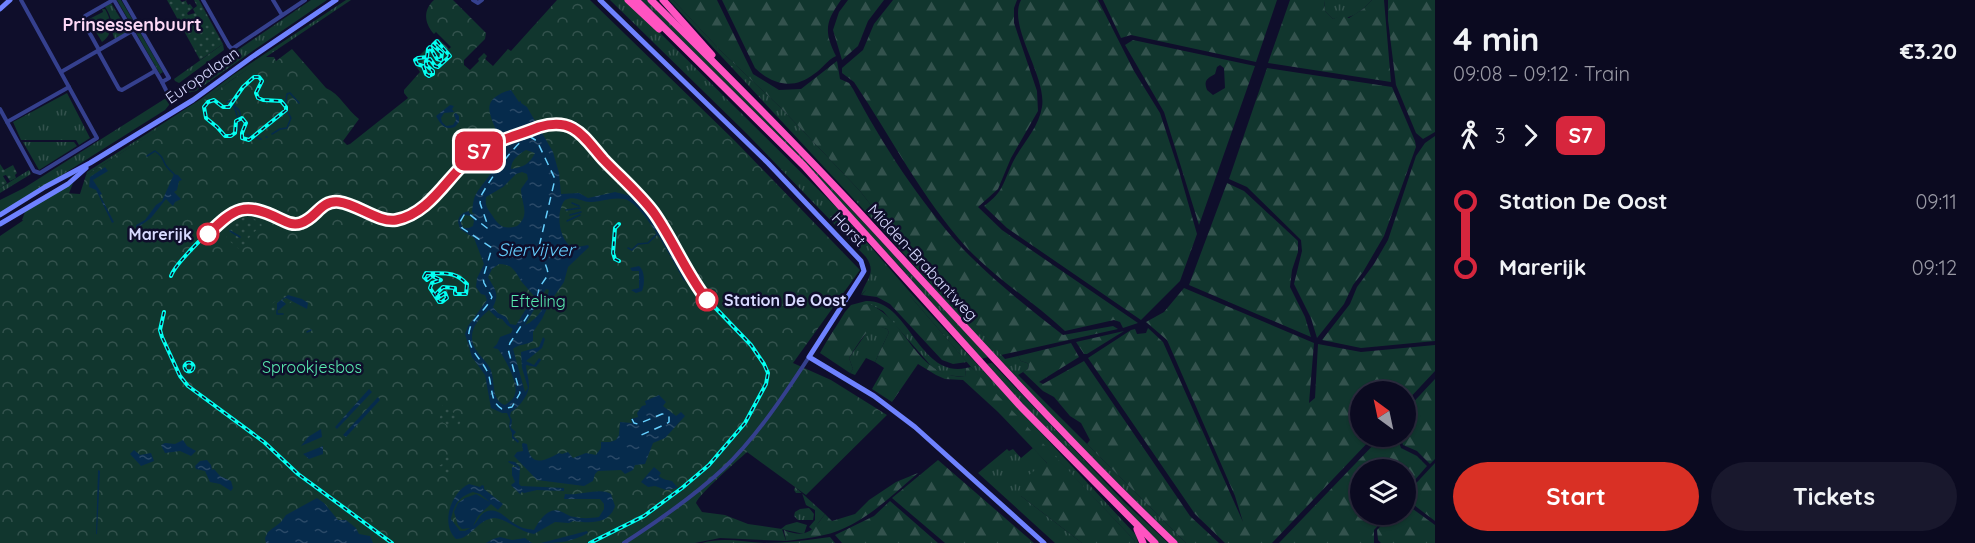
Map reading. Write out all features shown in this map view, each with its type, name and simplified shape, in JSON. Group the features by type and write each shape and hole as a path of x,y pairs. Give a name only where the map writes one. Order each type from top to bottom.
{"highway":[{"path":"628,0 689,53"},
{"name":"Midden-Brabantweg","path":"636,0 804,166 1021,407 1155,543"},
{"name":"Midden-Brabantweg","path":"651,0 869,222 1033,402 1126,498 1174,543"},
{"path":"663,0 721,64 728,76"},
{"path":"1132,521 1143,543"}],"street":[{"path":"0,9 10,0"},
{"path":"0,110 34,171 40,173 97,138 21,0"},
{"path":"155,70 122,90 119,89 83,21 85,16 113,0 155,70 166,90"},
{"path":"124,0 169,78 162,82"},
{"path":"203,0 232,49 305,0"},
{"path":"273,0 282,15"},
{"path":"473,0 478,3 482,0"},
{"name":"Horst","path":"600,0 768,163 861,261 864,271 809,357"},
{"name":"Europalaan","path":"0,215 193,100 332,2"},
{"path":"61,72 132,31"},
{"path":"7,122 69,87"},
{"name":"Europalaan","path":"0,224 68,184 90,163"},
{"path":"624,543 671,512 725,468 770,414 809,357 874,396 901,416 1044,543"}],"green space":[{"path":"117,0 121,0 163,72 160,74"},
{"path":"167,0 182,2 187,0 188,5 190,4 193,8 187,13 188,15 195,13 193,9 197,6 194,0 199,0 223,44 200,60"},
{"path":"311,0 327,0 196,91 183,94 173,100 165,110 0,214 0,200 24,188 185,86"},
{"path":"346,0 351,0 195,107 86,175 87,172 201,99"},
{"name":"Efteling","path":"434,0 453,0 486,33 485,39 464,60 464,65 470,70 484,53 487,56 485,59 493,66 508,49 511,51 557,0 590,0 735,141 860,270 793,363 831,380 887,415 806,495 747,452 711,485 696,503 702,512 725,515 748,524 782,529 786,541 720,538 695,543 0,543 0,236 64,193 80,194 86,175 194,107 264,57 274,57 276,61 292,49 326,88 359,119 343,141 347,145 350,144 408,98 404,90 420,72 413,62 435,40 439,39 449,49 451,47 436,32 434,34 428,25 427,12"},
{"path":"610,0 624,0 644,17 837,208 909,291 1136,535 1138,543 1134,543 1135,541 984,382 910,296 866,290 861,295 871,272 866,257 746,133"},
{"path":"641,0 647,0 652,4 737,91 864,222 988,357 981,359 801,160"},
{"path":"669,0 673,0 721,51 782,109 860,191 888,227 956,301 1005,359 1018,356 1021,361 1029,365 1028,369 1018,375 1186,543 1178,543 1018,383 889,237"},
{"path":"673,0 717,0 753,74 779,90 801,89 837,61 840,79 849,83 876,131 903,172 946,230 974,260 1063,335 1113,326 1118,329 1001,355 956,301 888,227 860,191"},
{"path":"722,0 841,0 828,27 829,40 836,56 806,79 791,84 776,82 755,68"},
{"path":"848,0 884,0 868,21 858,46 842,60 833,30 839,12"},
{"path":"893,0 1017,0 1014,8 1014,23 1037,91 1038,111 1011,158 998,189 978,207 1002,230 1138,323 1123,328 1120,322 1114,320 1065,331 990,270 951,229 921,188 854,82 842,73 842,68 863,50 874,24"},
{"path":"1021,0 1098,0 1134,71 1160,113 1197,234 1180,281 1141,320 1007,228 984,206 991,201 1003,185 1014,160 1038,121 1042,107 1039,81 1019,23 1018,11"},
{"path":"1103,0 1277,0 1256,62 1131,35 1121,38"},
{"path":"1290,0 1324,0 1325,11 1333,19 1342,15 1349,18 1372,0 1384,0 1391,82 1268,63"},
{"path":"1324,0 1372,0 1354,15 1333,19 1325,11"},
{"path":"1388,0 1435,0 1435,132 1423,139 1416,133 1396,85 1388,20"},
{"path":"111,3 128,31 115,39 110,16 105,7"},
{"path":"102,9 105,9 111,27 109,35 102,42 90,22 85,21 103,12"},
{"path":"1133,40 1255,66 1199,225 1164,112 1125,45","holes":["1220,65 1224,68 1225,88 1213,95 1207,90 1206,82 1215,74 1217,67"]},
{"path":"223,44 224,50 179,83 175,81 174,79"},
{"path":"1267,68 1392,87 1415,141 1416,147 1384,236 1353,285 1344,304 1317,338 1311,318 1294,284 1302,251 1301,240 1247,187 1229,179"},
{"path":"67,93 90,138 79,145 76,140 21,140 13,122"},
{"path":"1435,136 1435,341 1361,348 1322,340 1350,304 1357,287 1388,240 1416,156 1425,143"},
{"path":"23,142 74,142 77,146 39,170"},
{"path":"0,164 4,170 13,165 17,173 16,178 10,181 6,175 3,176 7,183 0,188"},
{"path":"29,170 31,174 0,193 0,188"},
{"path":"73,183 68,196 26,222 22,220 25,212"},
{"path":"1227,183 1244,191 1298,241 1298,252 1292,270 1290,287 1305,317 1311,337 1189,285"},
{"path":"252,217 262,225 240,250 227,239 226,232 239,219"},
{"path":"871,283 897,286 910,296 967,362 953,364 942,360 890,304 877,297 862,295"},
{"path":"1184,288 1314,343 1309,403 1315,398 1318,344 1361,352 1435,345 1435,371 1416,391 1416,381 1350,381 1350,447 1363,447 1272,543 1225,543 1195,514 1088,358 1135,329 1137,334 1146,333 1148,328 1163,342 1243,522 1235,496 1167,340 1146,322 1164,312"},
{"path":"287,293 296,299 281,309 278,314 271,311 269,307"},
{"path":"866,301 881,304 893,312 936,361 950,368 966,368 965,377 946,375 932,367 883,311 869,304 836,327 820,353 845,312 851,305"},
{"path":"869,304 883,312 934,368 948,374 965,377 966,368 971,367 1135,541 1134,543 1082,543 1021,496 1020,490 1024,480 1047,463 998,412 963,380 945,379 918,364 892,402 872,389 884,368 875,362 889,332 887,329 874,328 865,335 849,358 853,369 850,373 820,353 834,329 852,310"},
{"path":"879,326 889,332 875,362 866,358 855,375 850,373 853,369 849,358 869,329"},
{"path":"1124,331 1087,354 1084,354 1076,342"},
{"path":"1071,343 1079,357 1039,382 1043,384 1084,361 1190,516 1219,543 1186,543 1087,444 1090,440 1081,423 1070,416 1054,397 1043,391 1023,372 1028,369 1029,365 1021,361 1018,356"},
{"path":"992,363 1124,502 1168,543 1158,543 1119,506 985,364"},
{"path":"1435,379 1435,459 1430,464 1417,451 1408,447 1416,447 1416,399"},
{"path":"443,405 462,419 459,425 455,423 449,426 439,420"},
{"path":"1371,447 1401,447 1417,456 1427,466 1416,479 1416,459 1360,459"},
{"path":"1033,448 1047,463 1021,496 1082,543 1055,543 978,473 1007,449 1009,451 1013,449 1021,458"},
{"path":"444,453 451,460 452,471 444,475 437,467 444,463 440,456"},
{"path":"938,460 1034,543 945,543 892,498"},
{"path":"1435,463 1435,521 1416,507 1416,483"},
{"path":"1350,469 1350,525 1378,525 1374,530 1374,543 1279,543"},
{"path":"918,473 886,501 850,525 824,535 786,541 784,530 798,534 808,532 825,514 832,521 855,514 869,500 896,482"},
{"path":"802,493 825,514 813,530 809,527 815,520 815,510 806,505"},
{"path":"890,501 938,543 842,543 835,535 874,516"},
{"path":"809,508 814,514 813,520 798,520 794,516 795,512 800,509"},
{"path":"1416,511 1435,525 1435,543 1381,543 1378,540 1377,530 1382,525 1416,525"},
{"path":"797,522 807,525 804,534 781,529 786,525"},
{"path":"830,537 835,543 764,543"},
{"path":"725,540 764,543 702,543"}],"water":[{"name":"Siervijver","path":"511,90 519,102 521,101 527,107 553,152 559,173 561,194 579,193 588,198 615,192 635,197 647,209 689,278 684,281 649,222 632,203 624,199 592,202 572,198 565,200 559,218 564,238 572,248 588,245 589,247 568,267 564,282 533,332 533,341 513,349 525,392 528,388 522,368 521,352 539,347 543,337 545,339 542,348 526,361 534,365 539,358 541,360 536,367 526,365 529,382 528,392 511,412 511,428 516,432 513,436 519,441 518,443 512,438 507,413 491,408 485,375 472,357 465,334 468,326 487,300 476,287 477,278 484,264 474,238 460,229 458,222 464,213 469,211 475,215 472,212 475,196 491,173 499,156 500,143 490,115 490,103 502,93","holes":["526,150 535,153 525,165 511,169 518,155","522,172 527,174 528,179 521,189 524,218 517,226 508,228 502,226 487,207 486,197 503,187 516,174","465,215 471,216 474,221 473,226 469,228 464,228 461,224","499,264 510,267 534,296 516,325 510,324 506,317 493,307 496,295 488,277 492,269","546,289 549,290 541,311 525,325","489,310 513,329 511,333 500,337 493,348 498,349 501,353 515,383 514,396 505,405 497,399 490,368 476,350 473,342 472,337 478,322"]},
{"path":"450,105 454,106 452,109 454,112 444,113 441,118 442,122 446,126 453,125 456,113 459,116 459,122 455,127 448,128 443,126 436,116"},
{"path":"105,167 108,171 93,180 102,194 100,195 114,222 112,223 96,190 89,187 90,177"},
{"path":"174,174 182,180 179,181 177,190 174,192 181,199 173,206 166,199 151,218 136,229 136,225 145,220 156,205 162,201"},
{"path":"639,266 643,274 644,285 642,291 636,293 631,290 639,288 639,271 632,271 630,268"},
{"path":"288,295 308,303 307,309 286,298 282,300 286,304 277,310 277,303"},
{"path":"369,389 372,392 337,429 335,427"},
{"path":"659,395 666,402 663,406 676,416 681,412 685,416 665,438 653,443 645,464 635,465 633,470 625,474 621,470 598,471 593,481 584,486 537,480 514,456 517,452 523,451 523,443 527,444 531,456 538,460 568,452 573,458 586,453 596,455 601,448 601,442 616,440 619,435 620,422 632,423 631,419 638,417 637,413 642,406 646,405 645,401"},
{"path":"378,397 380,400 346,437 343,435"},
{"path":"321,429 322,437 301,446 308,437"},
{"path":"183,440 187,446 196,451 191,456 180,451 165,453 161,445 175,444"},
{"path":"323,446 323,454 309,459 303,454"},
{"path":"134,450 140,455 151,453 154,461 141,466 130,454"},
{"path":"207,460 212,470 214,469 220,476 231,481 233,488 231,491 220,484 210,482 205,471 196,469 195,466 200,461"},
{"path":"509,461 515,462 520,467 519,484 521,486 564,488 564,491 537,490 520,494 511,485 515,482 512,467 517,467"},
{"path":"654,467 661,473 659,476 672,481 678,488 666,490 655,486 648,487 641,482"},
{"path":"98,470 100,471 96,534"},
{"path":"469,484 480,487 482,485 503,504 498,510 491,504 478,516 473,526 483,513 490,511 502,514 526,529 534,530 549,512 557,510 573,517 587,518 599,517 604,509 604,504 600,499 564,499 565,494 606,492 611,494 615,506 608,517 603,520 555,522 534,534 503,520 488,519 466,536 456,539 451,533 448,517 453,501","holes":["473,492 480,494 490,502 476,494 458,503 454,512 458,525 462,529 470,528 460,531 451,519 455,506 460,499 468,494"]},
{"path":"317,498 338,520 346,520 356,528 359,534 370,536 373,543 266,543 265,538 268,532 286,515"},
{"path":"587,531 588,533 571,540 541,543"},
{"path":"500,537 512,540 525,538 532,543 486,543"}],"waterway":[{"path":"272,134 287,128 291,118 285,107 287,94 290,93 299,103"},
{"path":"227,102 237,98"},
{"path":"232,100 239,121"},
{"path":"234,106 240,114 239,130"},
{"path":"247,135 261,139"},
{"path":"147,156 155,151 174,174"},
{"path":"572,203 579,206"},
{"path":"566,210 580,208"},
{"path":"570,215 581,212"},
{"path":"567,221 580,215"},
{"path":"230,231 240,237"},
{"path":"628,248 632,250 638,244 648,243 657,234"},
{"path":"277,310 277,314 283,314"},
{"path":"307,332 311,330"}],"ferry route":[{"path":"529,136 537,141 555,179 539,247 548,275 539,288 537,301 510,343 508,349 520,393 512,407 502,409 495,402 487,371 469,340 472,324 492,297 483,278 492,248 462,228 460,222 464,215 469,214 487,228 480,203 481,196 510,154 529,136"},
{"path":"632,419 638,424 662,414 669,417 669,422 666,424 639,436"}],"railway":[{"path":"437,41 450,56 438,67 430,59 426,61 426,65 433,71 433,74 429,76 423,66 417,64 415,60 427,57 430,47 437,59 441,60 442,53 433,45 437,41"},
{"path":"254,77 259,77 262,81 256,93 258,98 281,101 286,110 249,140 242,138 246,123 242,118 236,121 235,133 225,136 206,118 204,107 208,102 214,100 223,107 229,107 243,87 254,77"},
{"path":"171,276 180,262 197,244 223,219 237,210 257,209 286,222 298,224 309,219 327,204 341,202 378,217 401,218 423,207 467,161 490,146 548,125 564,125 578,131 653,213 703,295 751,345 768,373 766,384 745,423 709,465 644,516 590,543"},
{"path":"619,224 615,228 613,253 615,259 619,261"},
{"path":"426,273 458,277 467,284 466,294 455,294 455,288 443,287 436,294 439,297 445,293 447,298 439,302 430,288 432,283 441,280 432,276 427,280 424,277 426,273"},
{"path":"164,312 160,330 162,337 180,376 188,386 264,442 298,474 392,543"},
{"path":"189,362 194,367 189,372 184,367 189,362"}],"train":[{"name":"S7","path":"208,234 231,213 249,208 267,213 290,224 303,223 322,206 335,202 347,204 386,219 400,219 422,207 480,150 539,127 563,125 578,131 645,201 707,300"}],"place":[{"name":"Marerijk","path":"208,234"},
{"name":"Station De Oost","path":"707,300"}],"district":[{"name":"Prinsessenbuurt","path":"132,24"}],"park label":[{"name":"Sprookjesbos","path":"312,367"}]}
